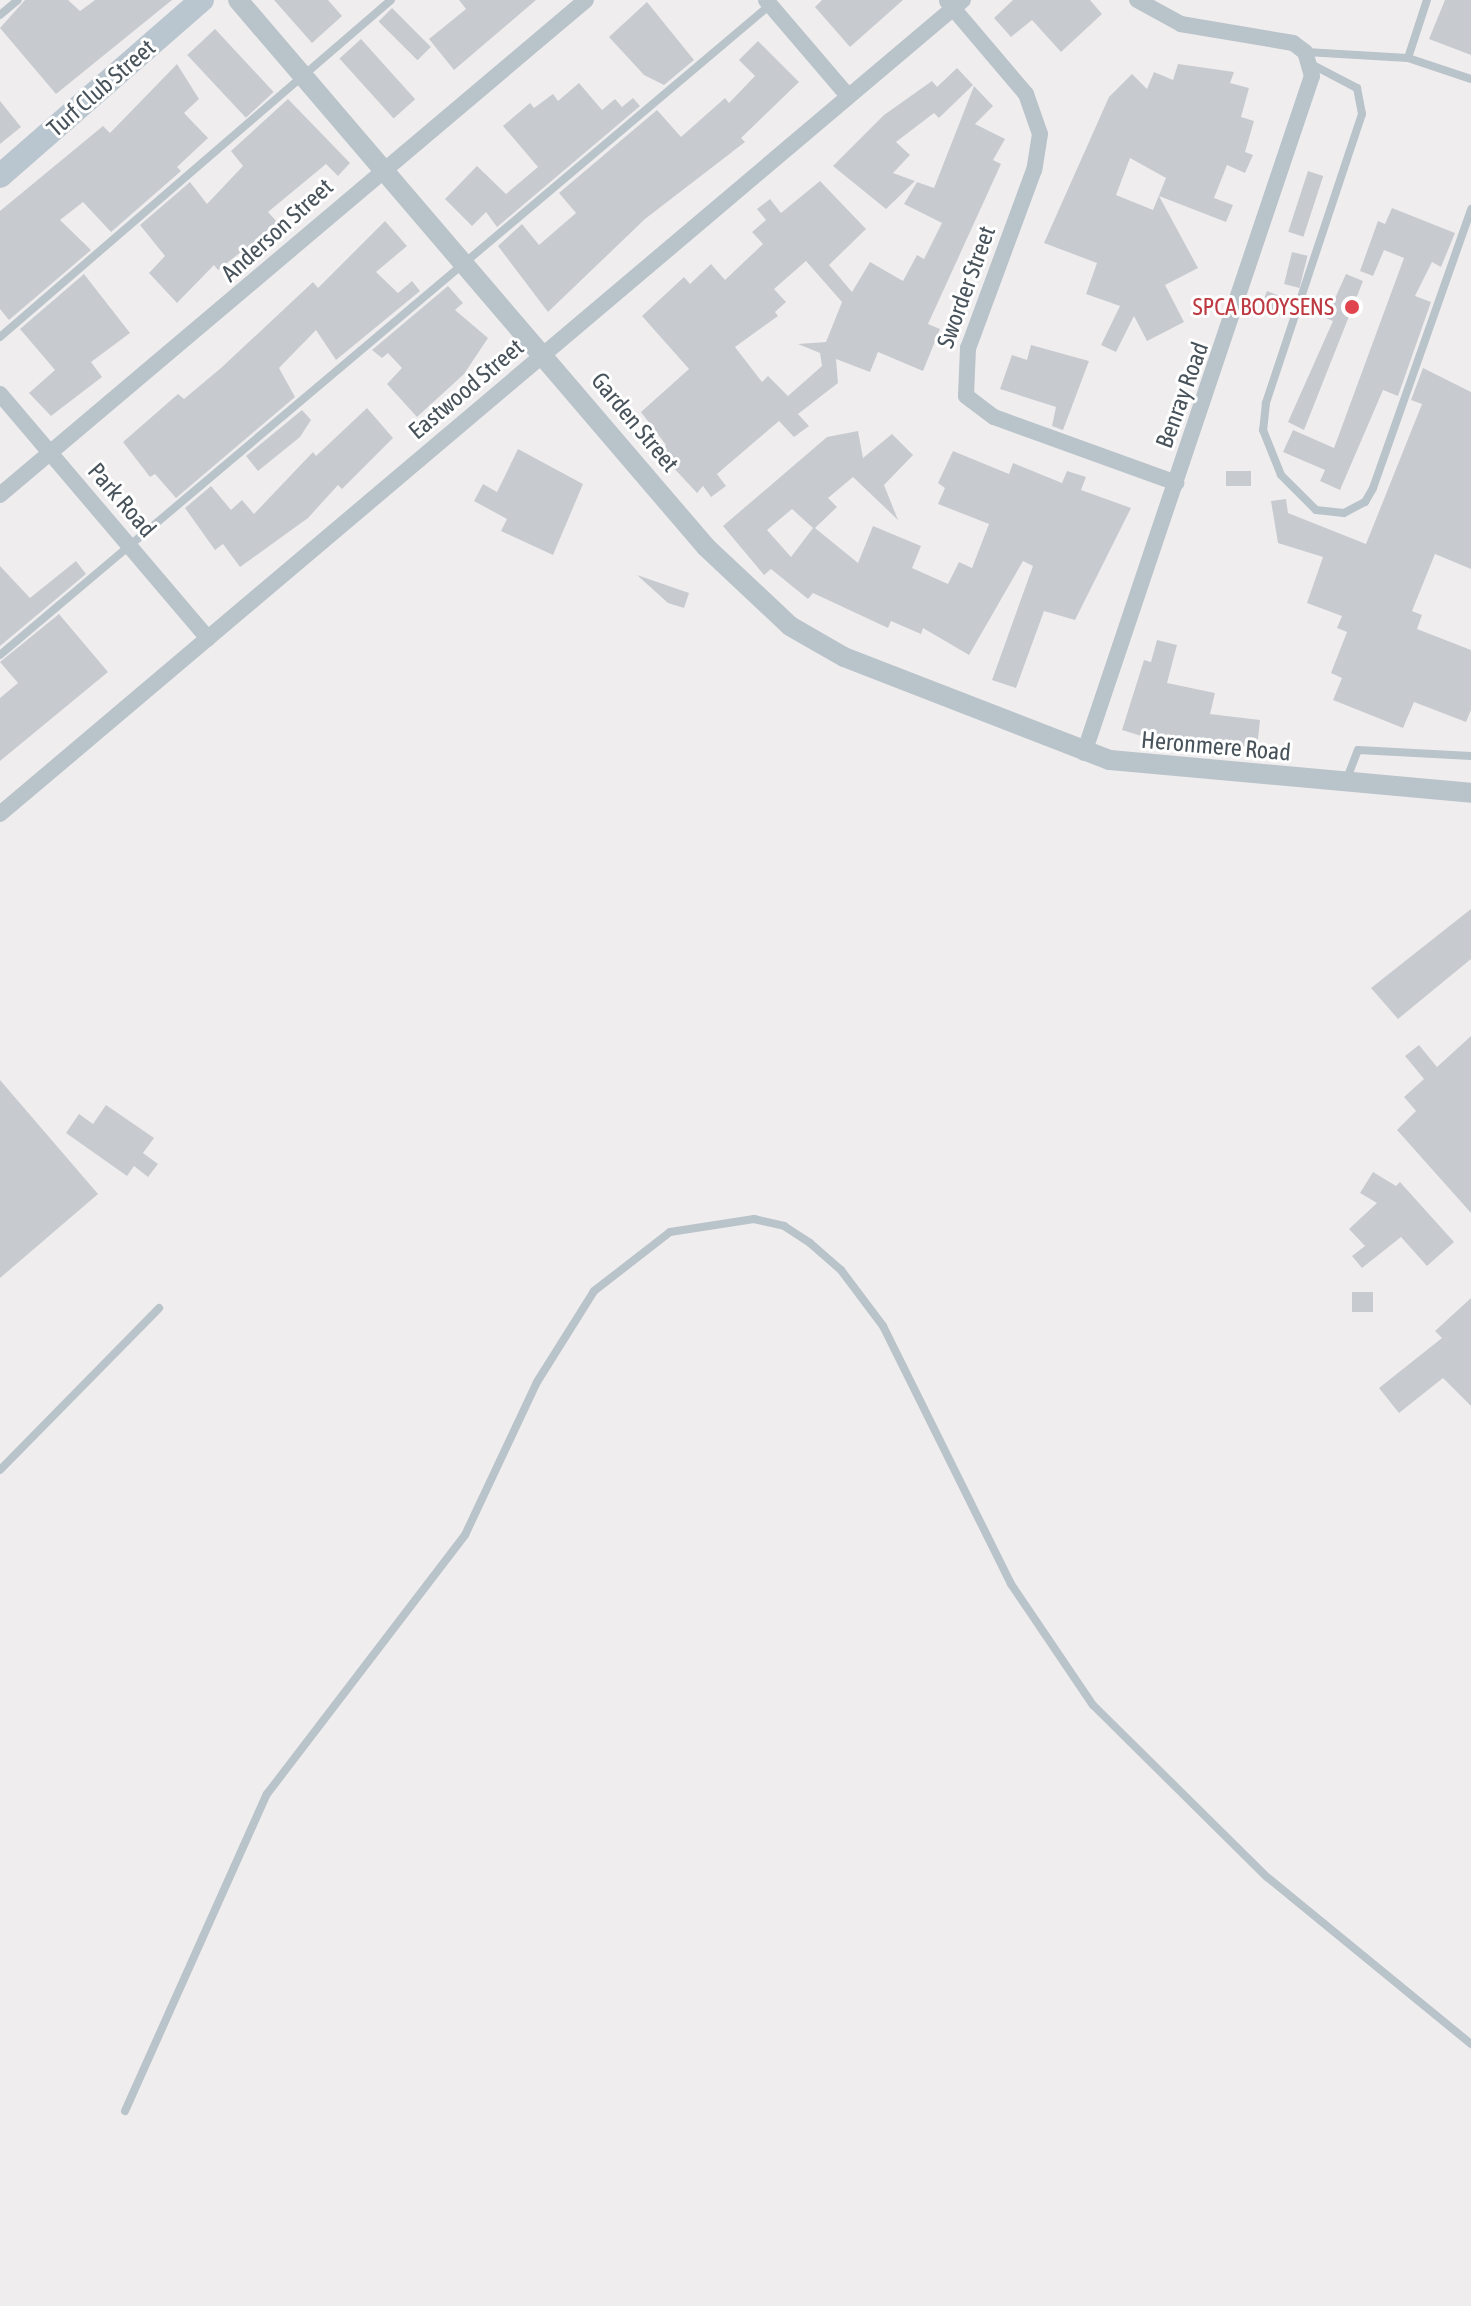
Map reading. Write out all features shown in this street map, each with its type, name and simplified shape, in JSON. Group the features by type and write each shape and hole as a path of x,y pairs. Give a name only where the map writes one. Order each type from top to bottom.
{"main road":[{"name":"Turf Club Street","path":"0,176 202,0"}],"street":[{"name":"Garden Street","path":"238,0 706,547 770,614 844,657 1084,753"},
{"name":"Anderson Street","path":"0,495 384,167 586,0"},
{"path":"1137,0 1170,21 1280,39 1308,58"},
{"path":"768,3 848,96"},
{"name":"Eastwood Street","path":"0,814 954,3"},
{"name":"Sworder Street","path":"954,3 1026,94 1040,134 1034,170 968,348 966,396 994,417 1176,483"},
{"name":"Benray Road","path":"1084,753 1295,139 1308,58"},
{"name":"Park Road","path":"0,394 208,638"},
{"name":"Heronmere Road","path":"1084,753 1158,769 1471,793"}],"lane":[{"path":"0,15 18,0"},
{"path":"0,337 391,0"},
{"path":"1408,58 1427,0"},
{"path":"0,655 131,547 462,261 768,3"},
{"path":"1308,58 1408,58 1471,79"},
{"path":"1308,58 1357,88 1362,114 1266,403 1263,430 1281,475 1316,510 1344,513 1365,502 1373,488 1471,209"},
{"path":"1345,784 1358,750 1471,756"},
{"path":"125,2111 267,1794 465,1535 537,1382 594,1291 670,1232 754,1219 784,1226 810,1243 841,1270 883,1326 1011,1584 1093,1705 1267,1877 1471,2044"},
{"path":"0,1470 159,1308"}],"building":[{"path":"25,0 68,0 80,11 95,0 172,0 56,94 0,28"},
{"path":"274,0 328,0 342,16 312,43"},
{"path":"459,0 536,0 454,70 429,39 466,9"},
{"path":"822,0 903,0 850,47 815,7"},
{"path":"1013,0 1090,0 1102,14 1061,52 1032,20 1011,37 994,18"},
{"path":"1445,0 1471,0 1471,55 1429,39"},
{"path":"647,2 694,60 664,85 644,75 609,37"},
{"path":"392,8 431,47 417,60 379,21"},
{"path":"215,29 274,92 246,118 187,55"},
{"path":"361,39 415,99 394,119 339,58"},
{"path":"758,41 799,82 741,138 745,142 645,219 548,312 498,246 522,224 539,245 576,213 559,193 657,110 681,137 725,98 729,103 755,76 739,60"},
{"path":"177,64 199,99 184,113 208,138 177,167 181,171 111,232 83,202 60,220 91,250 9,320 0,309 0,211 103,126 110,133"},
{"path":"1178,64 1234,72 1230,83 1249,88 1241,117 1254,121 1245,152 1253,155 1245,173 1227,165 1214,198 1233,205 1226,222 1159,196 1198,268 1165,285 1184,322 1147,341 1134,316 1116,352 1101,345 1120,306 1086,294 1097,263 1044,243 1109,97 1132,74 1147,89 1154,72 1173,80","holes":["1130,158 1166,178 1153,210 1116,195"]},
{"path":"957,68 973,85 939,118 934,113 896,142 910,155 893,173 915,181 886,209 833,166 884,115 932,81 937,87"},
{"path":"579,83 602,110 615,99 622,107 633,98 640,106 497,227 486,212 472,226 445,199 477,166 506,194 538,167 503,126 530,103 534,108 553,94 558,101"},
{"path":"974,86 993,106 975,124 1005,139 993,160 1001,164 928,324 940,329 923,371 878,352 870,372 836,359 838,383 798,414 809,426 794,437 779,421 717,474 726,486 711,497 703,486 697,493 658,451 666,445 641,412 689,369 642,316 684,277 690,284 711,264 725,280 763,244 752,232 766,220 757,209 770,199 781,213 820,181 866,229 829,265 852,292 870,262 903,281 917,255 924,259 942,223 904,204 917,182 934,188","holes":["806,261 842,302 826,342 798,344 820,353 822,366 788,396 768,376 762,382 735,347 778,316 775,312 786,302 774,289"]},
{"path":"288,99 350,163 338,176 326,164 268,212 278,223 218,270 214,265 177,303 149,273 165,256 140,225 190,182 207,204 243,166 231,151"},
{"path":"0,101 21,127 0,144"},
{"path":"1308,171 1323,176 1303,237 1288,232"},
{"path":"1392,208 1455,233 1441,267 1432,262 1415,296 1431,302 1398,396 1383,390 1340,490 1320,481 1325,470 1283,452 1293,430 1334,448 1404,258 1384,250 1373,276 1360,271 1378,221 1385,224"},
{"path":"385,221 407,246 376,272 398,293 412,281 420,291 336,360 316,330 279,368 295,397 176,498 155,474 150,477 123,442 178,394 184,399 221,368 313,282 318,288"},
{"path":"1292,252 1308,256 1300,288 1284,284"},
{"path":"84,274 130,333 91,362 102,377 51,416 29,393 55,370 20,329"},
{"path":"1346,274 1363,281 1304,430 1288,422 1333,321 1326,318"},
{"path":"448,286 463,303 455,310 488,338 464,374 417,417 387,384 402,368 388,353 382,358 372,350"},
{"path":"1267,291 1288,299 1281,316 1261,308"},
{"path":"1031,345 1089,361 1063,430 1052,426 1056,407 1000,389 1012,355 1027,360"},
{"path":"1423,368 1471,392 1471,569 1435,554 1412,611 1422,615 1417,629 1471,650 1471,710 1466,722 1414,702 1403,728 1333,700 1342,678 1331,673 1347,632 1337,628 1342,616 1307,603 1323,557 1278,543 1271,501 1286,499 1288,513 1366,544 1422,404 1411,400"},
{"path":"367,408 393,438 342,489 338,485 308,518 240,567 223,544 215,550 185,508 211,486 231,510 242,500 254,514 313,452 316,456"},
{"path":"302,410 311,420 300,437 258,471 246,456"},
{"path":"858,431 863,458 892,434 913,455 884,485 898,520 853,477 828,498 837,507 815,528 858,563 873,526 921,546 912,568 948,584 959,562 972,568 989,524 938,504 945,488 938,483 953,451 1009,474 1013,463 1062,483 1067,471 1086,477 1081,490 1131,508 1075,620 1044,611 1016,688 992,680 1033,566 1023,561 969,655 923,628 921,634 891,621 888,628 813,593 808,599 771,569 764,575 723,526 827,437","holes":["792,509 813,528 791,557 767,530"]},
{"path":"518,449 583,484 553,555 501,531 507,519 474,501 483,484 497,492"},
{"path":"1226,471 1251,471 1251,486 1226,486"},
{"path":"76,561 86,574 0,646 0,566 30,598"},
{"path":"637,575 689,593 684,608 668,603"},
{"path":"59,614 108,672 0,761 0,698 18,683 0,662"},
{"path":"1157,640 1177,645 1167,683 1215,693 1210,714 1260,720 1257,748 1148,738 1122,730 1144,660 1151,662"},
{"path":"1471,909 1471,959 1398,1019 1371,988"},
{"path":"1471,1036 1471,1213 1397,1130 1416,1111 1404,1097 1424,1079 1405,1056 1419,1045 1437,1067"},
{"path":"0,1080 98,1194 0,1278"},
{"path":"106,1105 154,1138 143,1153 158,1164 148,1177 134,1166 127,1176 66,1133 79,1114 93,1124"},
{"path":"1373,1172 1396,1186 1400,1182 1454,1242 1427,1266 1401,1237 1362,1268 1352,1256 1365,1246 1349,1229 1377,1203 1360,1193"},
{"path":"1352,1292 1373,1292 1373,1312 1352,1312"},
{"path":"1471,1298 1471,1406 1443,1378 1399,1413 1379,1388 1442,1338 1435,1331"}],"place":[{"name":"SPCA BOOYSENS","path":"1352,307"}]}
